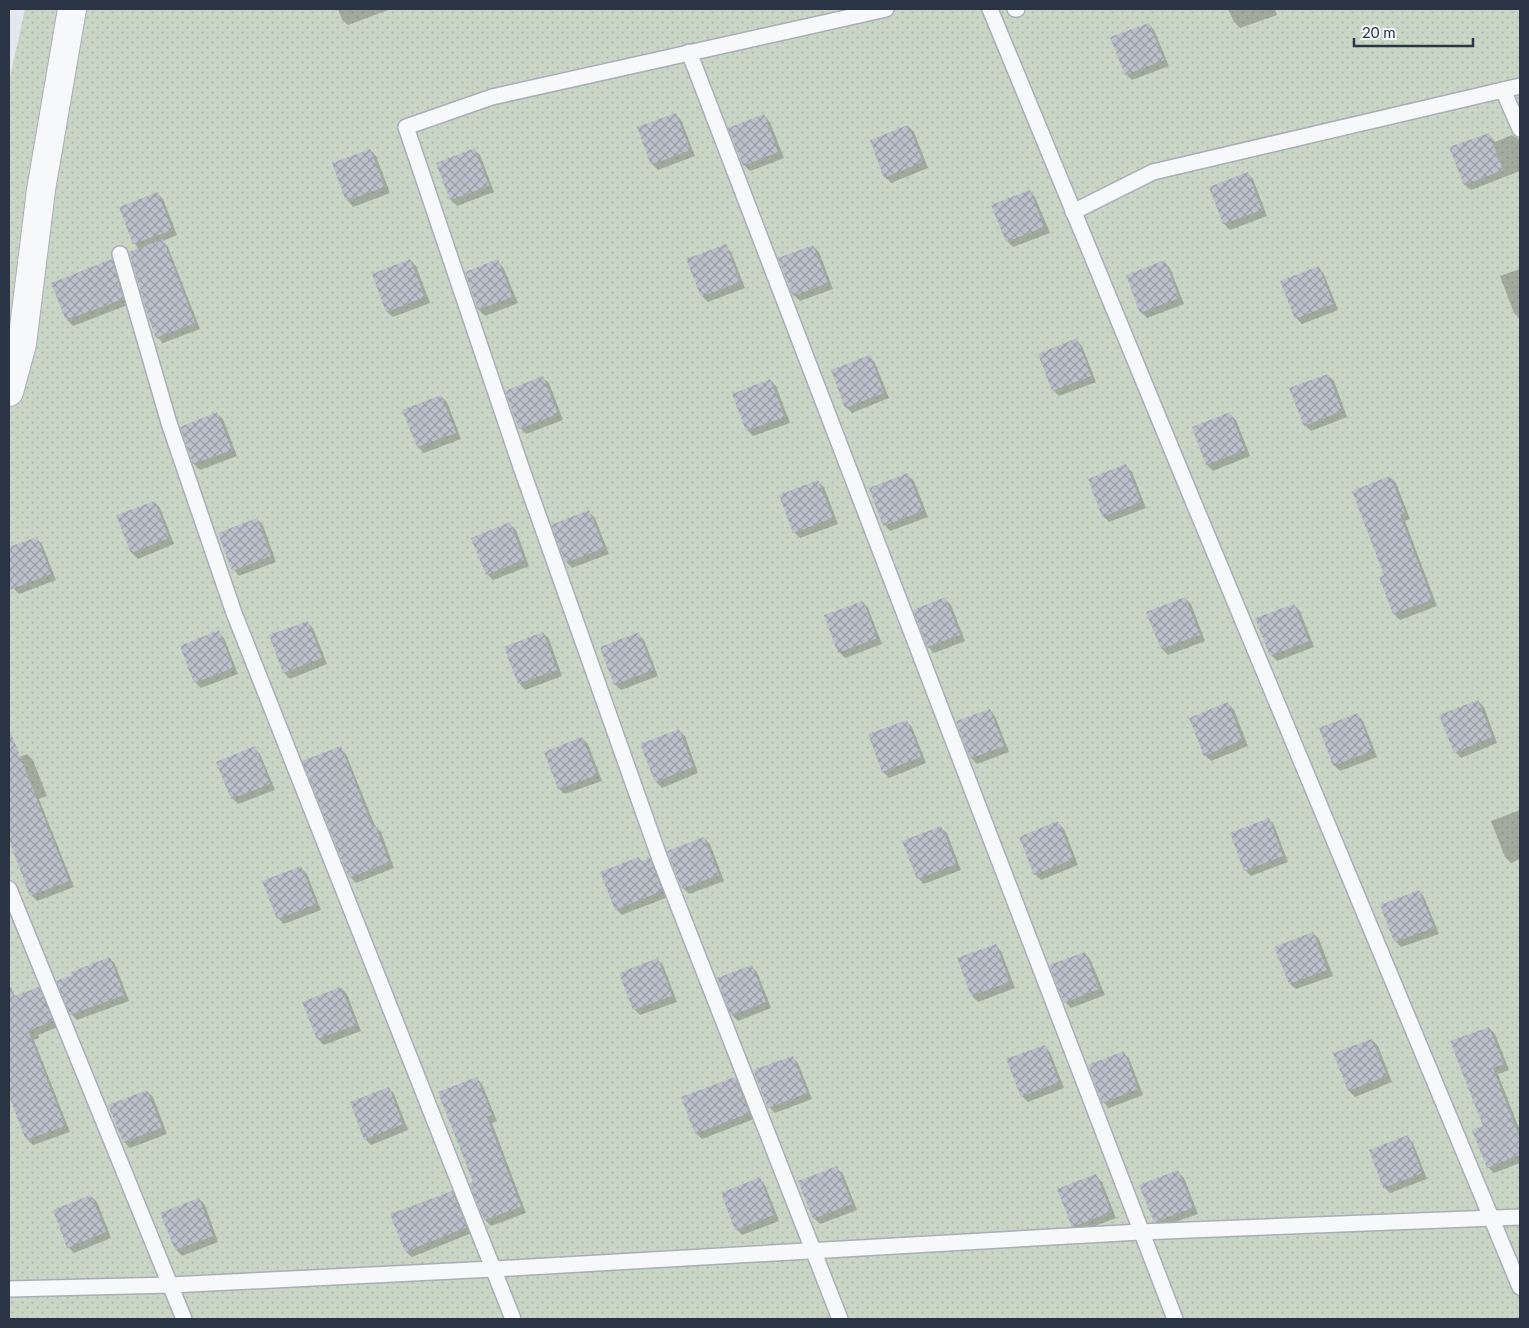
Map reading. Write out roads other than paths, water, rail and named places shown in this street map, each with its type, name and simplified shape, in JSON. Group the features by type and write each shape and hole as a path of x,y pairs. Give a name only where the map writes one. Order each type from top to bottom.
{"street":[{"path":"9,392 22,344 41,190 72,9"}],"lane":[{"path":"840,1319 660,859 521,468 406,127 492,97 886,9"},
{"path":"990,9 1520,1287"},
{"path":"689,52 1140,1232 1175,1319"},
{"path":"1073,212 1153,172 1520,86"},
{"path":"1503,90 1520,129"},
{"path":"120,254 169,424 234,613 513,1319"},
{"path":"9,889 184,1319"},
{"path":"9,1289 171,1285 494,1269 1140,1232 1520,1217"}]}
